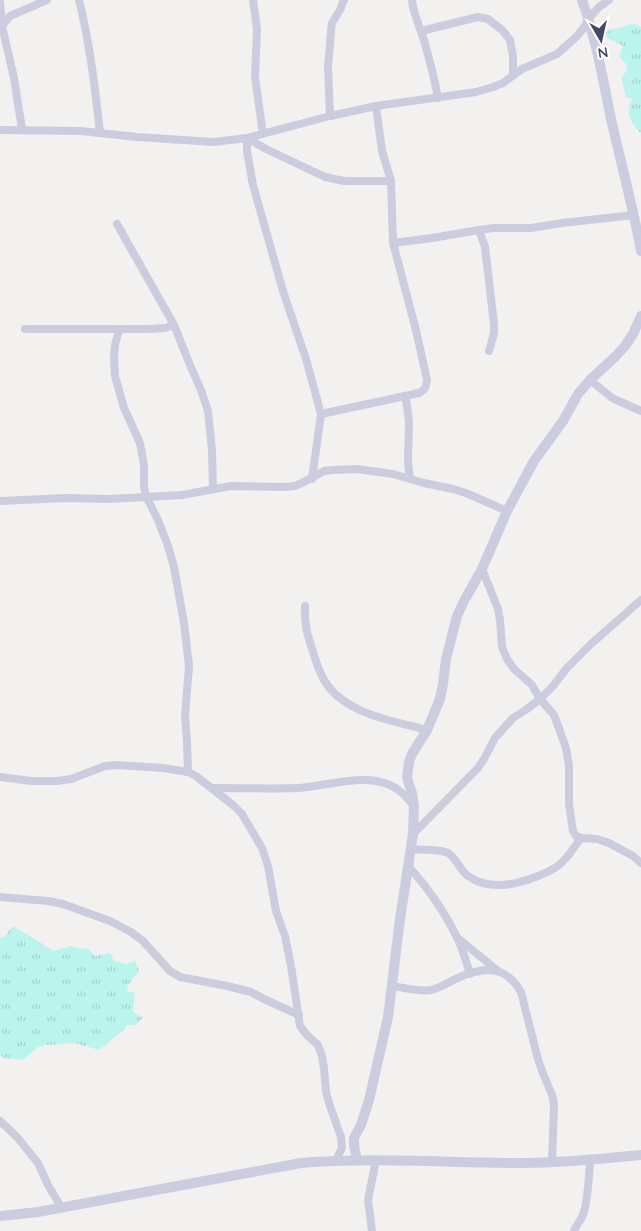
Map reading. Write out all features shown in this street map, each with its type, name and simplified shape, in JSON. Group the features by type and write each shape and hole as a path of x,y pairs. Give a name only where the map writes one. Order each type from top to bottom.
{"street":[{"path":"1,25 10,16 47,0"},
{"path":"80,0 94,78 100,133"},
{"path":"253,0 257,29 255,77 264,134"},
{"path":"330,116 328,67 331,31 332,23 344,0"},
{"path":"412,0 414,13 433,69 438,98"},
{"path":"582,0 589,18 602,70 611,118 637,219 641,251"},
{"path":"0,130 81,131 146,138 214,142 247,138 376,106 476,92 504,83 522,69 557,54 579,33 599,6 609,0"},
{"path":"0,2 1,25 14,78 22,129"},
{"path":"421,31 478,17 488,18 510,40 513,56 513,75"},
{"path":"321,414 419,393 426,386 427,380 416,330 392,234 391,181 382,152 376,106"},
{"path":"247,138 325,177 344,181 391,181"},
{"path":"247,138 247,151 253,185 321,414 312,479"},
{"path":"394,243 494,228 531,228 562,223 637,219"},
{"path":"117,224 174,325 201,390 208,411 213,489"},
{"path":"479,230 485,247 494,324 494,333 489,351"},
{"path":"357,1160 354,1138 361,1125 374,1080 388,1017 413,834 414,806 407,778 409,762 427,730 440,699 446,659 457,616 482,569 507,511 534,461 578,394 616,356 633,334 641,316"},
{"path":"25,329 119,330 165,328 174,325"},
{"path":"119,330 115,345 115,376 124,408 140,443 143,456 146,496 158,520 170,553 184,623 189,666 185,716 188,772"},
{"path":"590,380 612,398 641,411"},
{"path":"404,396 409,424 408,470 410,478"},
{"path":"0,501 66,498 110,499 182,495 231,486 283,487 294,486 312,479 324,471 357,469 393,474 424,483 453,488 507,511"},
{"path":"482,569 498,609 502,647 507,659 514,669 532,685 540,699 554,716 566,748 570,778 570,816 573,831 576,836 581,838 597,839 609,843 641,863"},
{"path":"413,834 478,768 495,738 513,718 527,710 540,699 591,644 641,600"},
{"path":"305,606 306,630 320,673 336,695 362,711 377,717 427,730"},
{"path":"0,777 31,782 57,781 70,779 105,766 117,764 163,768 188,772 196,776 234,805 242,814 262,848 268,866 276,911 285,936 300,1026 318,1044 322,1056 326,1092 341,1137 342,1148 336,1160"},
{"path":"212,788 300,788 335,782 370,780 387,784 400,791 414,806"},
{"path":"410,849 445,852 454,857 460,869 478,882 502,886 516,884 548,872 559,865 581,838"},
{"path":"408,866 426,886 450,924 470,974"},
{"path":"0,897 63,904 110,921 132,932 151,949 170,971 180,977 251,992 299,1015"},
{"path":"456,938 498,971 505,974 521,992 542,1072 554,1104 552,1163"},
{"path":"392,986 426,991 434,990 470,974 483,971 498,971"},
{"path":"0,1121 17,1137 38,1163 61,1208"},
{"path":"0,1216 61,1208 301,1163 336,1160 552,1163 641,1155"},
{"path":"372,1231 368,1200 376,1160"},
{"path":"574,1231 575,1226 582,1218 586,1201 590,1160"}],"green space":[{"path":"633,23 641,27 641,133 634,126 630,117 629,108 633,99 626,97 621,77 627,71 626,64 619,56 623,46 607,38 605,31"},
{"path":"13,926 53,951 72,946 80,949 88,948 95,956 110,953 114,961 126,964 135,961 139,971 127,986 128,991 135,993 133,1012 143,1018 135,1025 127,1025 124,1030 99,1050 75,1043 46,1045 38,1047 23,1060 4,1058 0,1055 0,937 4,937"}]}
